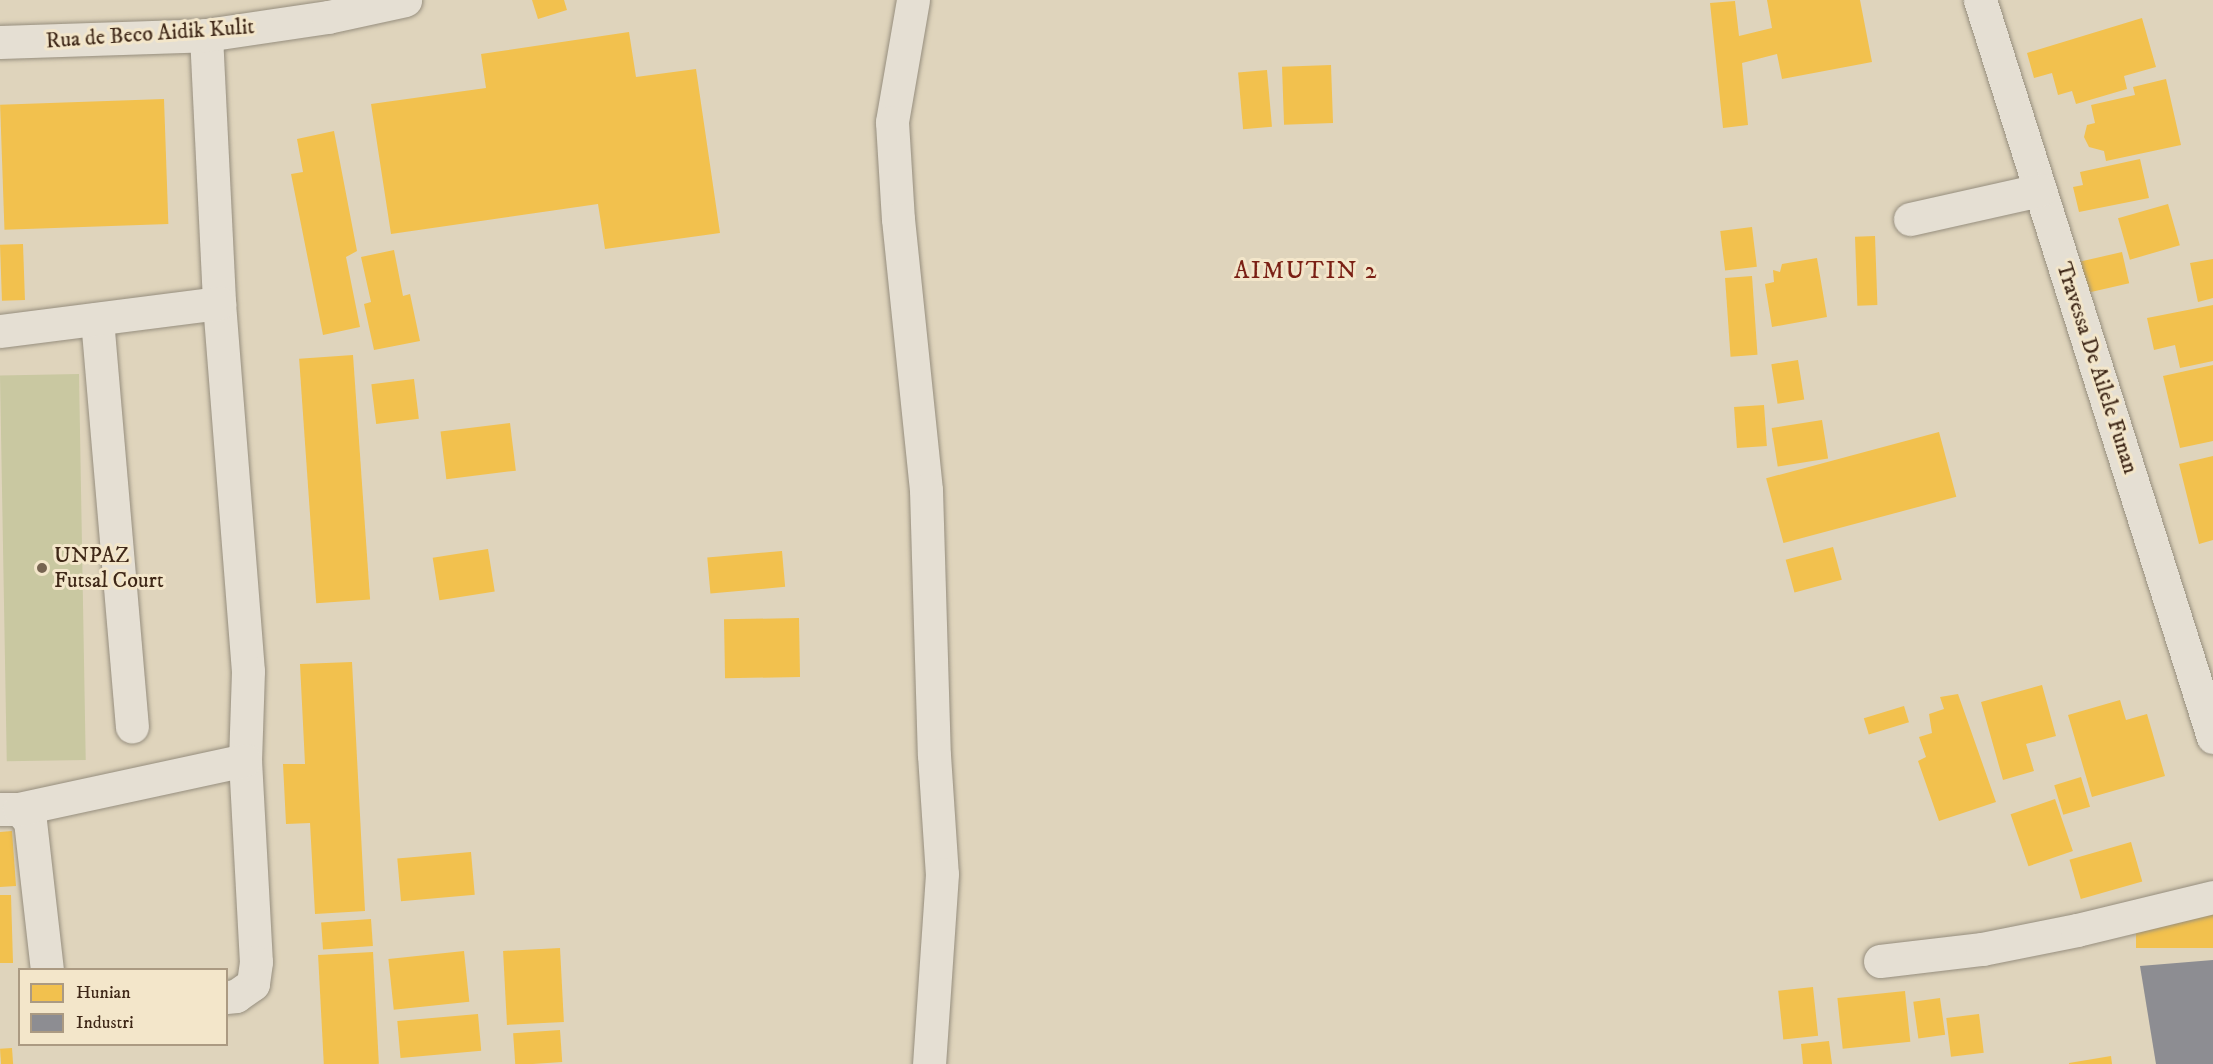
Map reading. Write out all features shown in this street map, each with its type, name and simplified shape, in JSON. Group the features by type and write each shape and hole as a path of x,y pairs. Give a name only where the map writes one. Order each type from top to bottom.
{"street":[{"name":"Rua de Beco Aidik Kulit","path":"0,42 206,35 328,17 405,0"},
{"path":"913,0 892,122 898,219 926,490 934,755 942,874 929,1064"},
{"name":"Travessa De Ailele Funan","path":"1980,0 2213,737"},
{"path":"206,35 219,303 248,670 245,760 256,962 253,984 236,996 228,997"},
{"path":"1910,219 2040,190"},
{"path":"0,331 219,303"},
{"path":"97,319 132,727"},
{"path":"9,809 245,760"},
{"path":"9,809 30,821 47,968"},
{"path":"1880,961 1982,949 2077,930 2213,897"}],"green space":[{"name":"UNPAZ Futsal Court","path":"79,374 86,760 7,761 0,375"}],"building: Hunian":[{"path":"532,0 564,0 567,10 538,19"},
{"path":"1767,0 1860,0 1872,62 1782,79 1777,54 1742,63 1748,125 1723,128 1710,3 1735,1 1739,36 1772,28"},
{"path":"2142,18 2156,67 2124,76 2127,89 2076,104 2072,91 2058,95 2052,73 2034,78 2027,53"},
{"path":"629,32 636,77 696,69 720,233 605,249 598,204 391,234 371,104 486,88 481,54"},
{"path":"1331,65 1333,123 1284,125 1282,67"},
{"path":"1267,70 1272,127 1243,129 1238,73"},
{"path":"2166,79 2181,145 2106,161 2104,151 2089,147 2084,137 2087,125 2095,123 2091,105 2135,95 2133,87"},
{"path":"164,99 168,224 4,230 0,105"},
{"path":"334,131 357,251 346,257 360,327 323,335 291,174 303,172 297,139"},
{"path":"2140,159 2149,198 2079,212 2073,187 2083,185 2080,172"},
{"path":"2168,204 2180,245 2130,260 2118,218"},
{"path":"1752,227 1757,267 1725,271 1720,231"},
{"path":"1875,236 1877,305 1857,306 1855,237"},
{"path":"23,244 25,300 2,301 0,245"},
{"path":"394,250 403,296 410,294 420,341 374,350 364,304 371,302 361,257"},
{"path":"2122,252 2129,283 2083,294 2076,263"},
{"path":"1817,258 1827,317 1772,327 1765,284 1774,282 1773,270 1780,272 1782,264"},
{"path":"2213,259 2213,298 2198,302 2190,263"},
{"path":"1752,276 1758,355 1731,357 1725,278"},
{"path":"2213,305 2213,361 2180,368 2175,345 2154,350 2147,318"},
{"path":"353,355 370,599 316,603 299,359"},
{"path":"1798,360 1804,400 1778,404 1771,364"},
{"path":"2213,365 2213,441 2180,448 2163,376"},
{"path":"414,379 419,419 376,424 371,384"},
{"path":"1764,405 1767,446 1737,448 1734,407"},
{"path":"1822,420 1828,459 1778,466 1772,428"},
{"path":"510,423 516,471 446,479 441,432"},
{"path":"1939,432 1956,497 1783,543 1766,478"},
{"path":"2213,456 2213,540 2199,544 2179,464"},
{"path":"1833,547 1842,580 1794,593 1786,560"},
{"path":"488,549 495,591 439,600 433,558"},
{"path":"782,551 785,587 710,593 707,558"},
{"path":"799,618 800,677 725,678 724,619"},
{"path":"352,662 365,911 315,914 310,823 286,824 283,764 305,764 300,664"},
{"path":"2042,685 2056,736 2026,744 2034,771 2003,780 1981,702"},
{"path":"1958,694 1996,802 1939,821 1918,761 1926,757 1919,737 1932,733 1929,714 1944,709 1940,697"},
{"path":"2120,700 2126,720 2147,714 2165,776 2092,797 2068,715"},
{"path":"1904,706 1909,722 1869,735 1864,718"},
{"path":"2081,777 2090,807 2063,815 2054,785"},
{"path":"2055,799 2073,851 2028,866 2011,814"},
{"path":"12,831 16,886 0,887 0,832"},
{"path":"2131,842 2142,881 2081,899 2069,860"},
{"path":"471,852 475,895 401,901 397,858"},
{"path":"0,895 11,895 13,963 0,963"},
{"path":"2136,910 2213,910 2213,948 2136,948"},
{"path":"371,919 373,946 323,949 321,922"},
{"path":"560,948 564,1022 507,1025 503,951"},
{"path":"464,951 469,1002 394,1010 388,959"},
{"path":"373,952 379,1064 324,1064 318,955"},
{"path":"1813,987 1818,1036 1783,1039 1778,991"},
{"path":"1905,991 1910,1042 1843,1049 1837,998"},
{"path":"1940,998 1945,1035 1918,1038 1913,1002"},
{"path":"478,1014 481,1051 401,1058 397,1021"},
{"path":"1979,1014 1984,1053 1951,1057 1946,1018"},
{"path":"560,1030 562,1062 515,1064 513,1033"},
{"path":"1829,1041 1832,1064 1803,1064 1801,1044"},
{"path":"12,1048 13,1064 1,1064 0,1049"},
{"path":"2111,1056 2112,1064 2069,1064 2069,1063"}],"building: Industri":[{"path":"2213,960 2213,1064 2156,1064 2140,966"}],"place":[{"name":"UNPAZ Futsal Court","path":"42,568"}],"district":[{"name":"AIMUTIN 2","path":"1306,272"}]}
